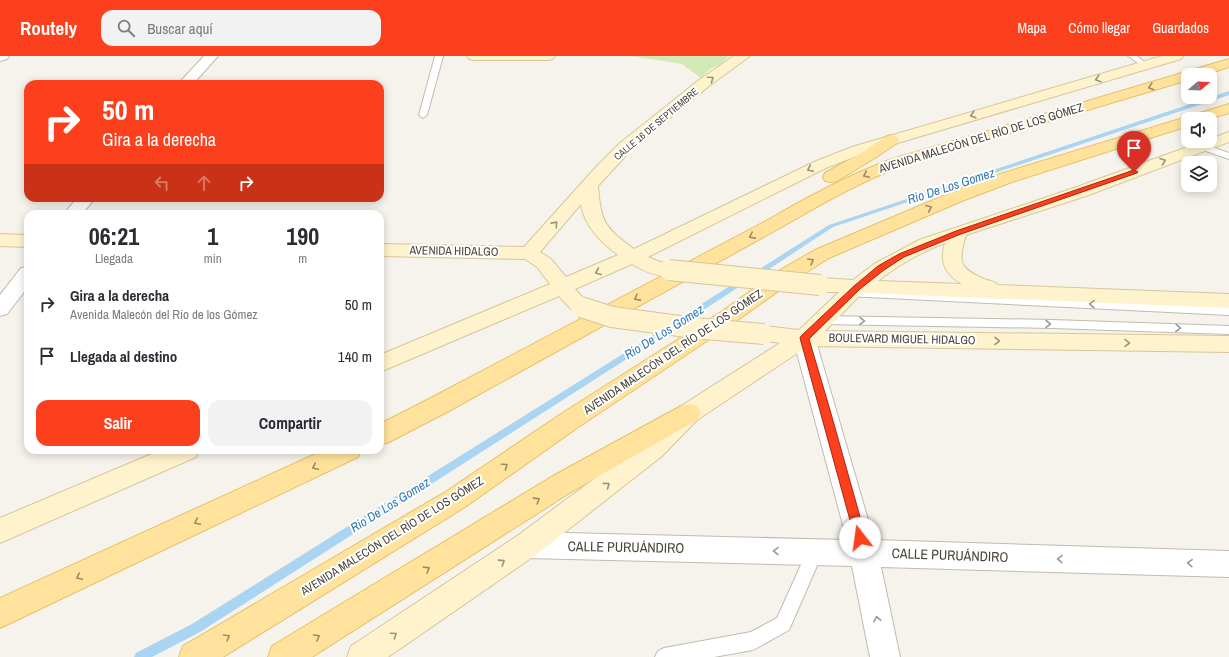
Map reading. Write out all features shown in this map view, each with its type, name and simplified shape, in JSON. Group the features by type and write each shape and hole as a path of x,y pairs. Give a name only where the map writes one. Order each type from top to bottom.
{"main road":[{"name":"AVENIDA MALECÓN DEL RÍO DE LOS GÓMEZ","path":"1212,68 1229,63"},
{"name":"AVENIDA MALECÓN DEL RÍO DE LOS GÓMEZ","path":"384,433 439,405 824,195 867,174 895,163 1181,77"},
{"path":"1217,112 1229,108"},
{"name":"AVENIDA MALECÓN DEL RÍO DE LOS GÓMEZ","path":"194,657 456,499 569,421 728,316 787,275 822,254 956,197 1006,178 1181,123"},
{"path":"692,268 712,246 743,225 837,174 891,140"},
{"path":"283,657 320,636 562,484 689,413"},
{"path":"0,613 341,454"}],"street":[{"path":"189,80 211,56"},
{"path":"474,56 548,56"},
{"name":"AVENIDA MALECÓN DEL RÍO DE LOS GÓMEZ","path":"384,362 634,256 820,164 858,150 1138,60 1176,56"},
{"name":"CALLE 16 DE SEPTIEMBRE","path":"529,253 589,185 626,146 704,83 741,57"},
{"path":"1217,142 1229,137"},
{"path":"362,657 527,545 653,449 689,413 804,338 854,290 881,268 902,256 958,232 1080,192 1200,148"},
{"path":"589,185 592,211 600,228 634,256 651,266 669,270 820,285 854,290 912,288 1229,301"},
{"path":"76,210 83,202"},
{"path":"958,232 951,256 953,265 958,273 1000,292"},
{"path":"0,240 24,241"},
{"name":"AVENIDA HIDALGO","path":"384,250 491,251 529,253"},
{"name":"BOULEVARD MIGUEL HIDALGO","path":"529,253 544,263 562,287 581,307 612,318 804,338 1229,344"},
{"path":"0,309 24,278"},
{"path":"804,338 864,553 885,657"},
{"path":"0,532 178,454"},
{"name":"CALLE PURUÁNDIRO","path":"527,545 1229,564"}],"lane":[{"path":"423,115 439,56"},
{"path":"1206,148 1229,156"},
{"path":"854,290 1229,311"},
{"path":"823,320 1052,324 1229,330"},
{"path":"664,657 753,641 783,624 815,552"}],"green space":[{"path":"631,56 729,56 721,64 710,69 701,78 682,64"}],"waterway":[{"name":"Rio De Los Gomez","path":"754,275 831,226 1229,93"},
{"name":"Rio De Los Gomez","path":"679,322 744,281"},
{"name":"Rio De Los Gomez","path":"140,657 196,628 669,328"}],"route":[{"path":"860,538 804,338 857,288 881,268 902,256 926,244 958,232 1080,192 1134,172"}]}
